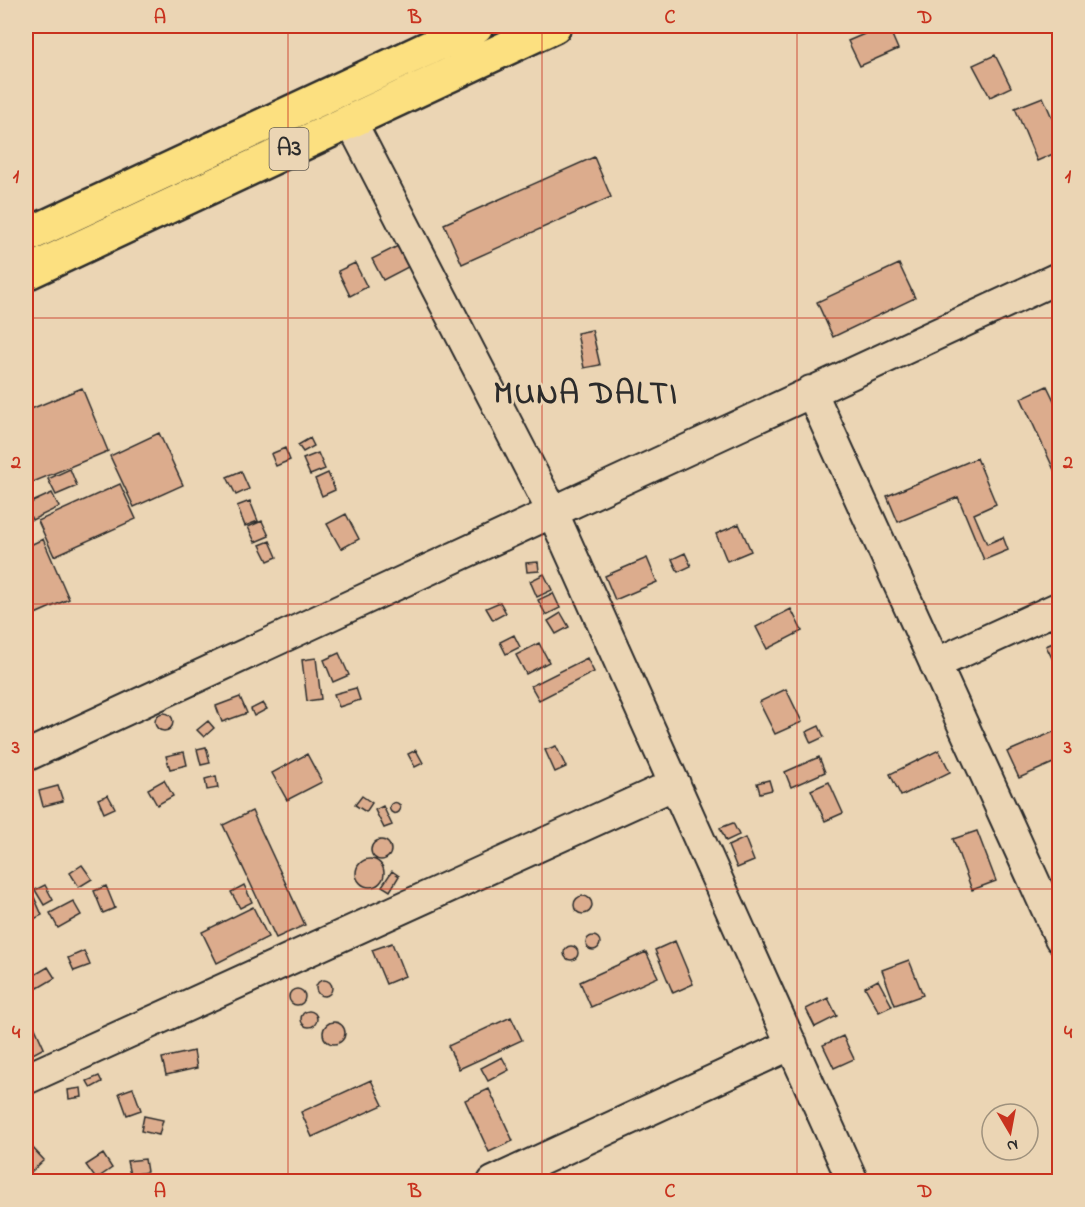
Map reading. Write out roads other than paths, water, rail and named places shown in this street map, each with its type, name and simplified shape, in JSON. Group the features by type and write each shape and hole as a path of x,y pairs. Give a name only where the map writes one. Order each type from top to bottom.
{"highway":[{"name":"A3","path":"26,236 476,26"},
{"name":"A3","path":"26,273 554,26"}],"street":[{"path":"350,120 552,511 853,1182"},
{"path":"26,756 1059,277"},
{"path":"811,392 1058,931"},
{"path":"935,664 1059,607"},
{"path":"26,1079 675,784"},
{"path":"493,1182 792,1044"}],"district":[{"name":"MUNA DALTI","path":"586,395"}]}
